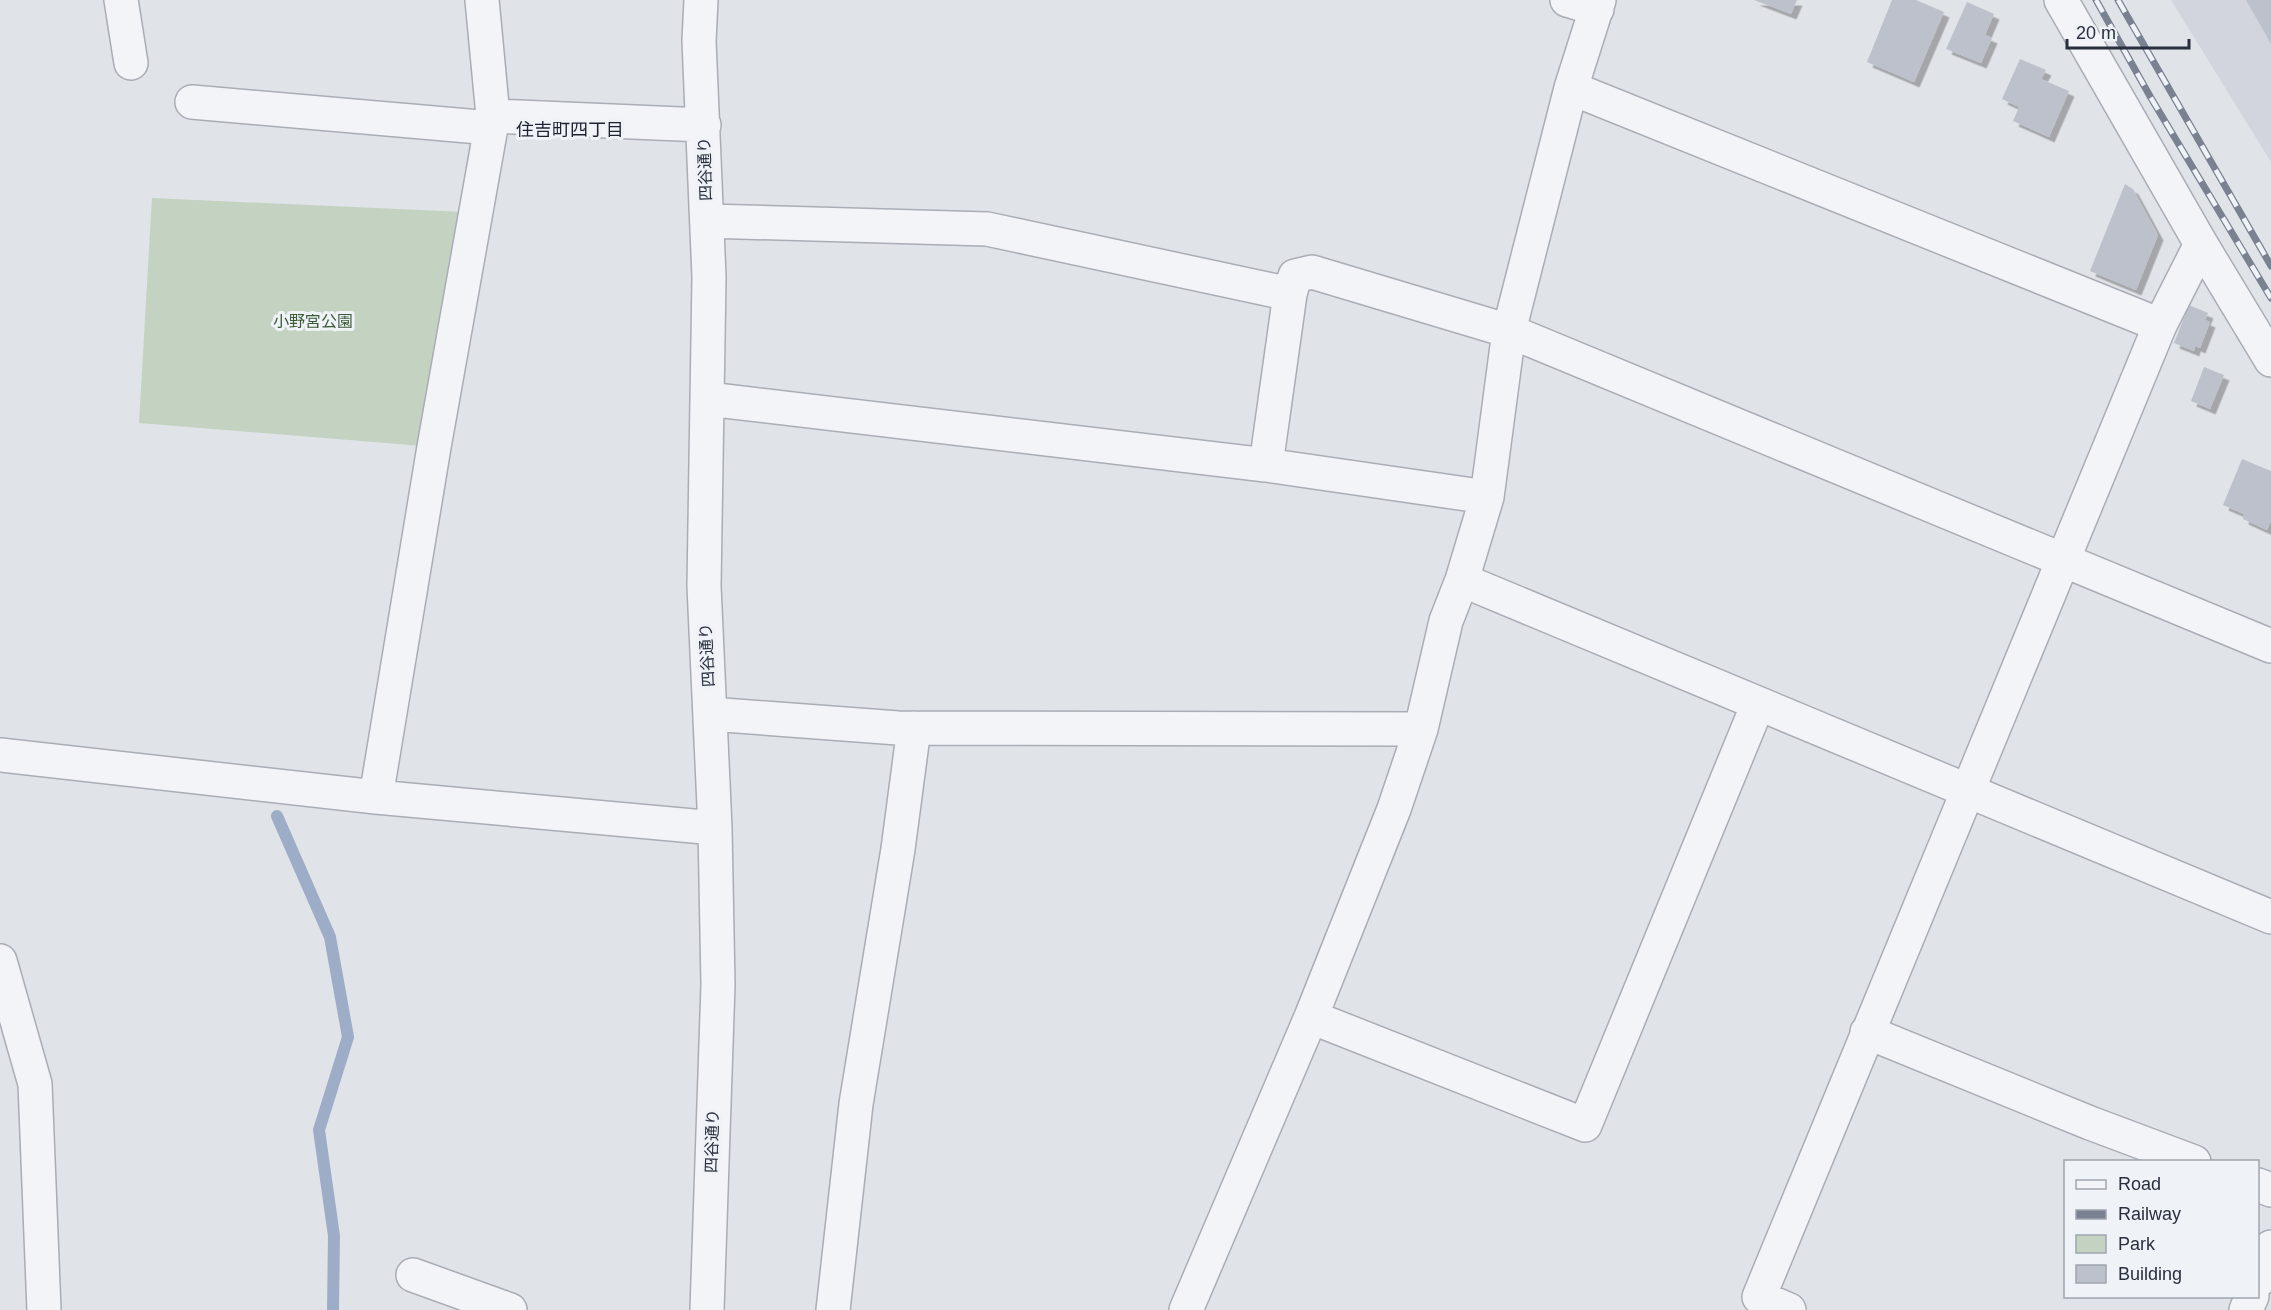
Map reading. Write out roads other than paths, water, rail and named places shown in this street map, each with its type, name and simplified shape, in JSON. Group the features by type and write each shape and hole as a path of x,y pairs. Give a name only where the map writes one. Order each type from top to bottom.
{"street":[{"path":"121,0 131,63"},
{"path":"376,797 437,428 492,122 482,0"},
{"name":"四谷通り","path":"701,0 699,41 707,221 708,399 704,586 715,828 717,985 706,1310"},
{"path":"2061,0 2201,244 2271,360"},
{"path":"1186,1310 1311,1017 1394,809 1421,729 1446,621 1462,580 1487,497 1509,331 1571,88 1588,3"},
{"path":"1571,88 2160,326"},
{"path":"192,102 492,122 704,125"},
{"path":"707,221 987,229 1290,294"},
{"path":"1789,1310 1757,1304 2160,326 2201,244"},
{"path":"1266,465 1290,294 1295,276 1312,272 1509,331 2271,646"},
{"path":"708,399 1266,465 1487,497"},
{"path":"1462,580 2271,917"},
{"path":"1311,1017 1585,1125 1758,704"},
{"path":"710,714 914,728 1421,729"},
{"path":"833,1310 856,1104 898,849 914,728"},
{"path":"0,755 376,797 715,828"},
{"path":"0,961 35,1084 44,1310"},
{"path":"1868,1032 2090,1123 2191,1160"},
{"path":"2259,1278 2271,1247"},
{"path":"413,1275 510,1310"}],"waterway":[{"path":"277,816 330,937 348,1037 319,1130 334,1236 333,1310"}],"railway":[{"path":"2096,0 2151,98 2271,298"},
{"path":"2118,0 2271,266"}],"district":[{"name":"住吉町四丁目","path":"570,130"}],"park label":[{"name":"小野宮公園","path":"313,321"}]}
